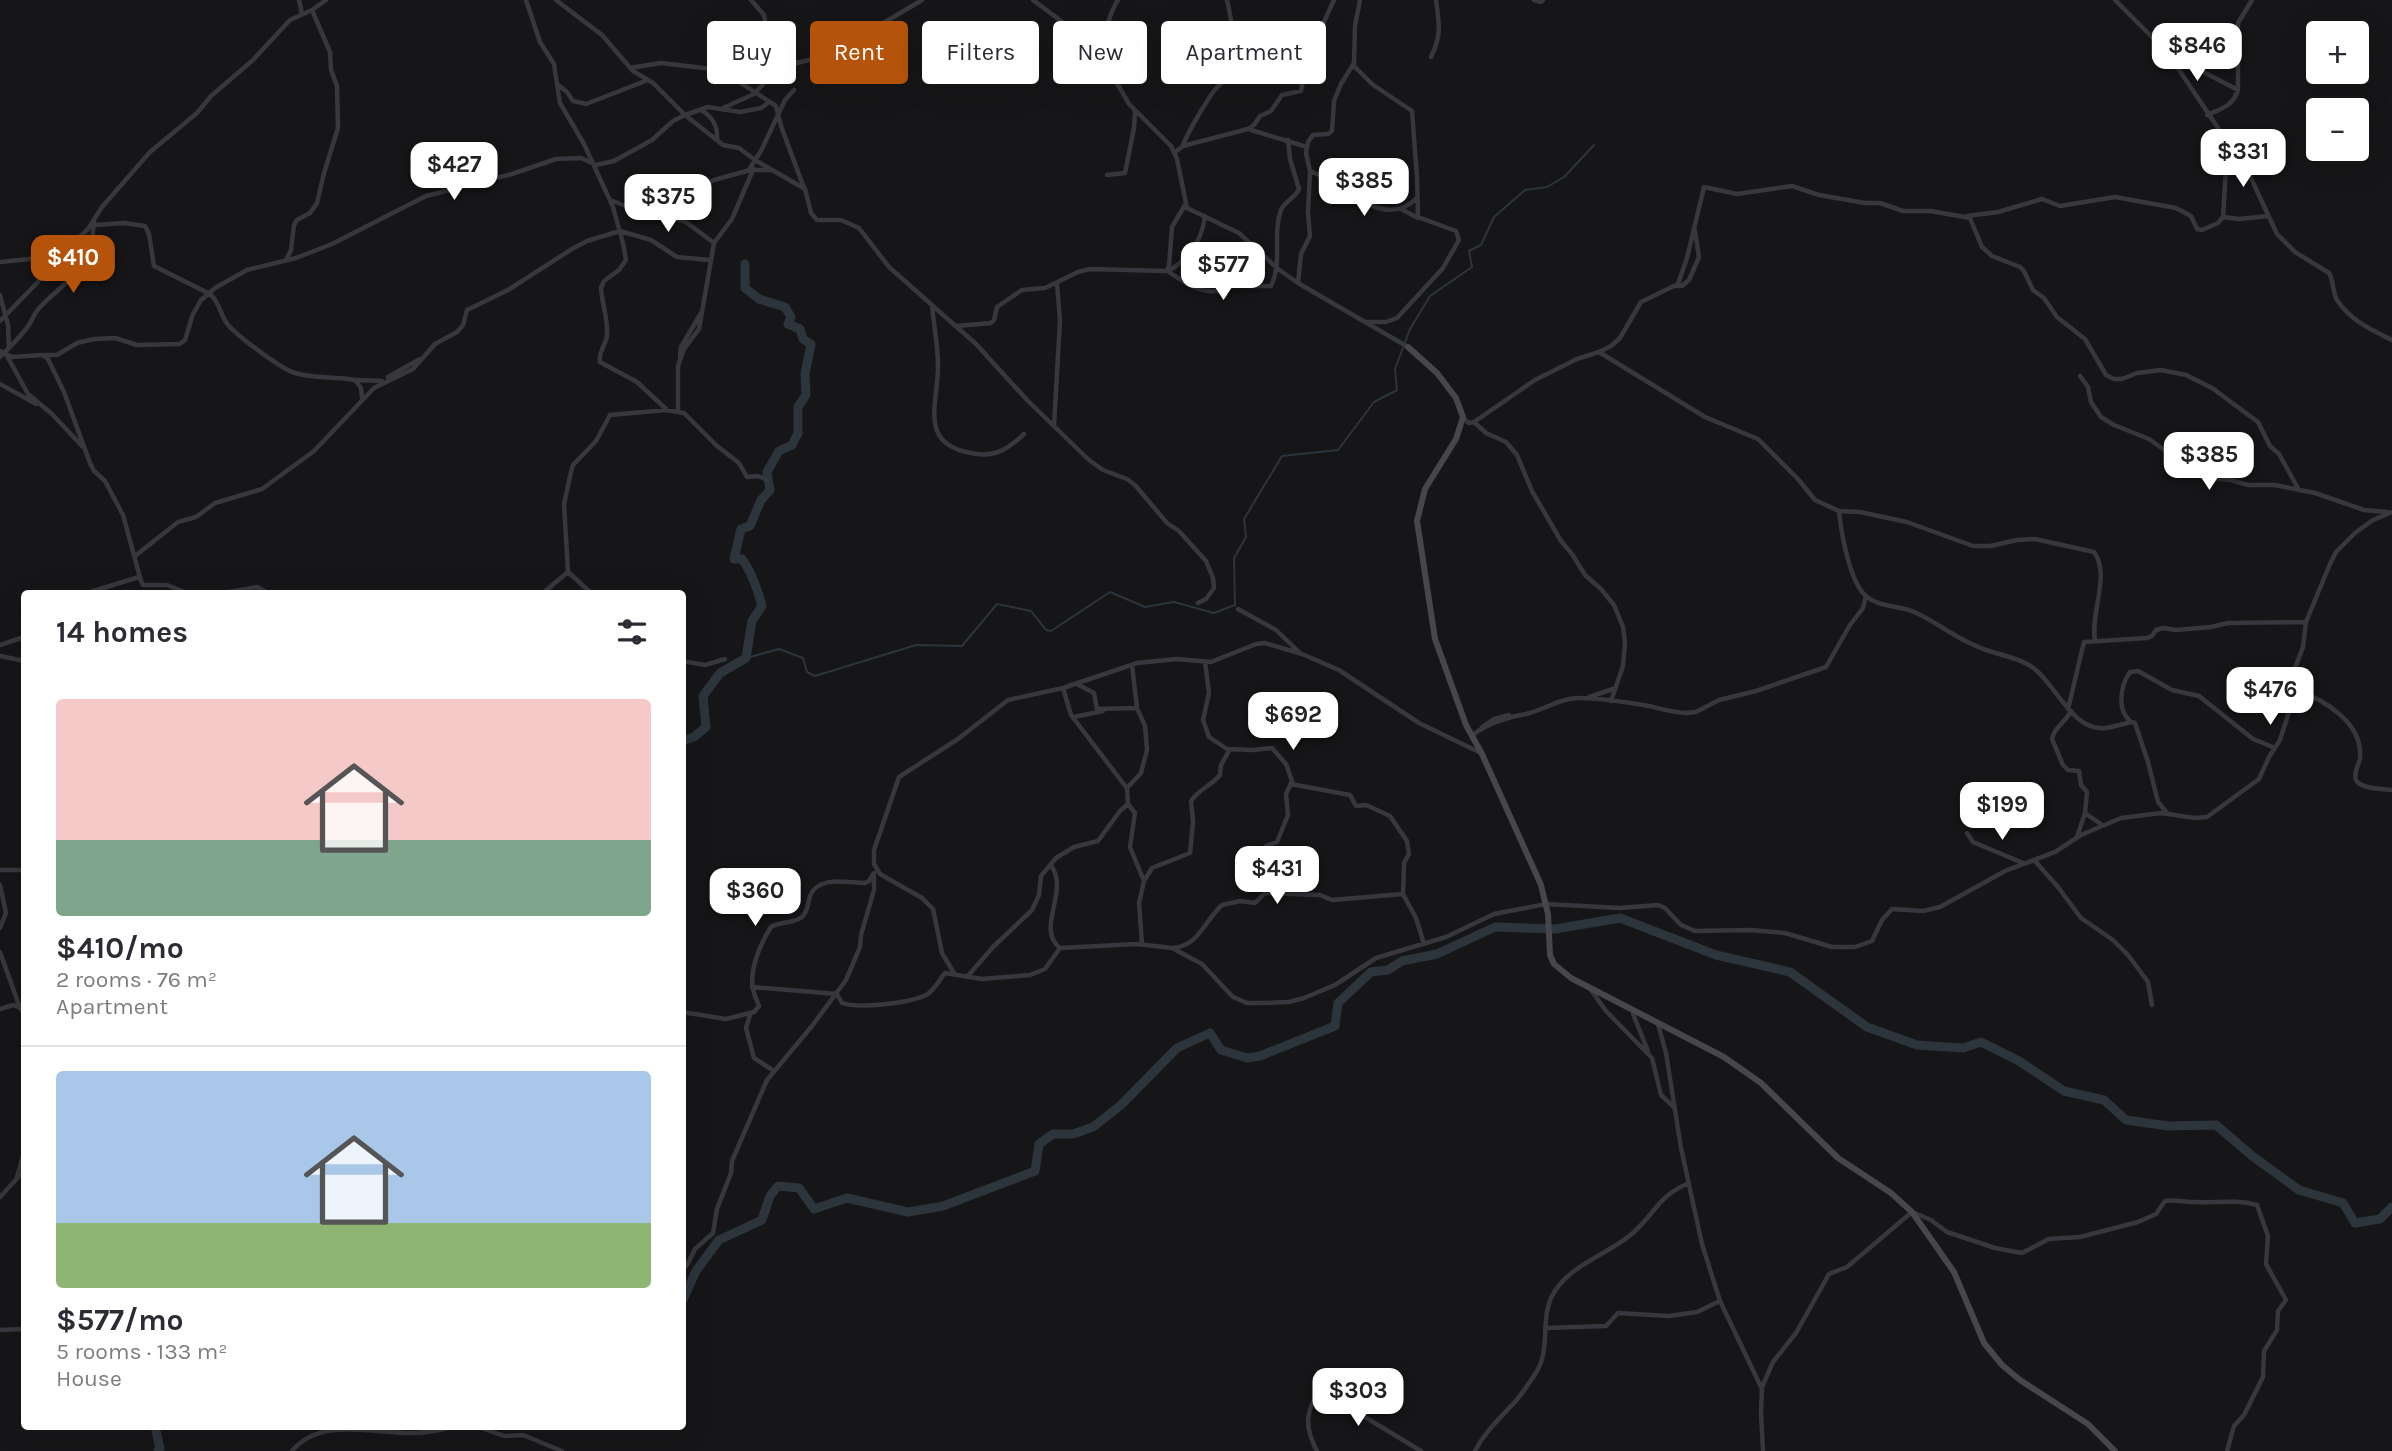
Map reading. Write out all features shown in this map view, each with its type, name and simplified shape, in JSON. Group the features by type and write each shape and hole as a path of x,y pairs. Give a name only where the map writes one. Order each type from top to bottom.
{"street":[{"path":"299,0 302,14"},
{"path":"0,321 94,223 102,207 150,152 197,113 211,96 253,60 290,20 326,0"},
{"path":"526,0 540,42 554,64 560,103 609,200 620,231 626,260 619,270 604,281 601,288 607,330 605,346 599,356 600,362 637,382 666,410"},
{"path":"556,0 602,35 630,68 648,80 718,141 739,148 805,189"},
{"path":"751,0 764,15 767,32 775,46 797,63"},
{"path":"722,109 754,94 776,70 817,58 845,46 922,0"},
{"path":"1033,0 1061,21"},
{"path":"1043,7 1045,0"},
{"path":"1109,21 1110,13 1118,0"},
{"path":"1181,148 1198,114 1211,94 1226,80 1232,67 1232,16 1227,0"},
{"path":"1175,152 1253,127 1260,116 1271,111 1282,95 1301,90 1308,56 1334,0"},
{"path":"1298,283 1301,254 1310,236 1310,171 1307,147 1313,135 1328,134 1332,131 1334,101 1353,65 1355,26 1360,0"},
{"path":"1431,57 1438,44 1440,27 1436,0"},
{"path":"1534,0 1543,0"},
{"path":"2115,0 2167,52 2257,189 2277,234 2295,252 2329,273 2337,299 2354,319 2368,330 2392,340"},
{"path":"2207,115 2232,103 2238,90 2238,23 2252,0"},
{"path":"286,260 291,250 294,225 297,220 310,213 317,203 338,128 337,86 331,70 330,52 312,10"},
{"path":"2167,52 2238,90"},
{"path":"630,68 661,63 721,70 776,106 814,218 820,221 841,220 859,228 889,267 976,344 1054,426 1097,466 1131,482 1167,523 1179,531 1206,561 1214,588 1206,599 1198,603"},
{"path":"1353,65 1371,84 1414,113 1418,218"},
{"path":"557,84 573,101 582,104 648,80"},
{"path":"1118,84 1135,110 1175,152 1185,205 1190,211 1239,233 1278,269 1298,283 1408,347 1437,373 1456,398 1462,417 1468,422 1474,422 1535,380 1577,359 1599,352 1620,338 1641,302 1675,286 1680,281 1702,193 1707,186 1737,194 1792,186 1819,195 1881,203 1903,211 1931,211 1967,216 1998,212 2044,199 2060,206 2115,197 2176,208 2191,216 2197,229 2202,230 2218,223 2223,217 2226,168 2235,153"},
{"path":"678,411 681,347 702,312 714,243 732,219 756,160 785,100 794,90"},
{"path":"4,353 12,357 57,355 77,343 94,339 115,338 137,345 180,344 185,340 196,307 210,293 247,271 344,239 426,196 512,174 556,159 581,158 600,165 620,159 652,140 673,121 700,109 736,112 761,108 769,102"},
{"path":"700,109 713,120 718,141"},
{"path":"1107,175 1125,173 1132,143 1135,110"},
{"path":"1248,129 1307,147"},
{"path":"1185,205 1172,227 1169,272 1192,287 1214,292 1221,286 1270,287 1278,269 1277,236 1281,210 1299,189 1290,159 1288,140"},
{"path":"645,209 656,202 688,193 714,180 752,169 772,170"},
{"path":"1310,171 1370,206 1401,209 1456,231 1459,240 1443,268 1397,318 1386,322 1364,322"},
{"path":"1401,209 1417,198"},
{"path":"609,200 633,210 645,209 686,222 714,243"},
{"path":"956,326 991,323 997,306 1018,291 1057,284 1078,272 1090,269 1165,271 1192,253 1203,232 1205,216"},
{"path":"1967,216 1982,247 1992,256 2024,271 2034,290 2044,298 2057,317 2085,339 2106,375 2122,379 2137,373 2161,370 2186,375 2212,388 2258,422 2270,446 2278,454 2300,490"},
{"path":"2223,217 2239,219 2268,216"},
{"path":"94,223 145,226 149,234 154,267 210,293 216,299 223,319 237,335 293,373 384,381"},
{"path":"4,353 27,328 37,310 85,263 92,246 94,223"},
{"path":"1675,286 1680,287 1689,280 1699,257 1694,228"},
{"path":"135,556 178,522 196,517 215,502 251,493 267,485 322,445 362,399 384,381 413,369 440,340 457,332 463,325 465,314 471,308 508,290 587,241 620,231 651,240 677,257 709,260"},
{"path":"0,262 39,258 55,261"},
{"path":"1054,426 1060,320 1057,284"},
{"path":"0,295 6,315 4,353 23,388 85,449"},
{"path":"932,305 938,369 934,423 939,438 953,449 987,456 1007,449 1024,434"},
{"path":"1599,352 1705,417 1758,439 1815,500 1839,511 1860,512 1908,522 1973,546 2035,539 2091,551 2098,558 2101,578 2094,617 2095,640"},
{"path":"45,355 64,392 94,471 105,481 123,515 143,585 167,585 180,590"},
{"path":"2080,376 2088,387 2091,402 2101,417 2149,439 2203,478 2315,492 2364,510 2390,512"},
{"path":"355,380 361,388 362,399"},
{"path":"0,384 47,410"},
{"path":"588,590 568,572 564,504 573,465 596,441 610,415 678,411 689,416 717,446 739,463 747,477 758,476 768,480"},
{"path":"1462,417 1456,439 1425,489 1417,521 1435,639 1472,736 1535,869 1546,904 1549,921 1548,949 1554,964 1565,974 1724,1056 1753,1076 1838,1158 1891,1193 1912,1212 1954,1272 1984,1343 2002,1366 2088,1424 2115,1451"},
{"path":"1474,422 1486,433 1506,442 1517,455 1532,491 1560,541 1585,575 1614,605 1623,627 1625,643 1623,666 1611,701"},
{"path":"1839,511 1842,541 1857,585 1866,596 1883,605 1911,611 1972,645 2032,666 2070,710 2090,726 2102,728 2131,722"},
{"path":"1172,948 1202,964 1233,997 1247,1003 1262,1003 1289,1002 1321,992 1376,958 1453,934 1494,914 1546,904 1620,908 1658,905 1665,908 1681,925 1695,931 1750,930 1785,933 1832,947 1855,947 1872,941 1878,933 1882,919 1892,909 1923,911 1940,907 2005,871 2055,852 2102,825 2121,818 2157,813 2207,817 2259,779 2280,740 2296,690 2292,676 2303,647 2305,622 2336,552 2355,533 2390,512"},
{"path":"547,590 568,572"},
{"path":"98,590 139,577"},
{"path":"156,584 156,590"},
{"path":"240,590 257,587 262,590"},
{"path":"1577,698 1681,713 1696,712 1719,700 1756,691 1826,667 1863,608 1866,596"},
{"path":"1238,609 1276,630 1302,654"},
{"path":"2077,839 2085,813 2087,792 2081,785 2080,772 2066,768 2052,739 2055,730 2064,722 2070,710 2084,642 2147,638 2163,628 2176,630 2228,623 2305,622"},
{"path":"0,645 21,638"},
{"path":"686,1266 695,1249 713,1233 717,1209 731,1173 732,1161 767,1080 837,994 858,952 860,935 874,890 875,845 899,777 958,739 1008,700 1062,688 1132,665 1178,659 1205,662 1261,643 1302,654 1339,670 1419,723 1482,754"},
{"path":"0,656 21,660"},
{"path":"686,662 700,665 724,659"},
{"path":"1205,662 1209,693 1203,716 1205,731 1211,739 1230,749 1272,748 1286,764 1291,784 1286,792 1288,815 1277,842 1266,846 1262,856 1265,893"},
{"path":"1127,788 1141,773 1147,756 1146,732 1138,708 1132,665"},
{"path":"2157,813 2158,802 2138,729 2135,723 2124,715 2123,682 2130,672 2138,671 2172,690 2199,696 2253,739 2275,748"},
{"path":"1077,683 1094,693 1097,709 1112,710"},
{"path":"1062,688 1073,718 1127,788 1128,804 1135,813 1131,852 1144,881"},
{"path":"1472,736 1494,719 1528,713 1564,700 1601,695 1614,689"},
{"path":"2296,690 2344,716 2359,745 2360,761 2355,775 2357,782 2392,790"},
{"path":"1073,718 1138,708"},
{"path":"1142,944 1139,903 1144,881 1152,868 1190,853 1193,822 1191,801 1199,791 1213,783 1220,775 1220,768 1230,749"},
{"path":"1291,784 1350,795 1356,806 1366,805 1392,818 1407,841 1409,851 1404,863 1403,894 1416,918 1424,944"},
{"path":"2158,802 2168,814"},
{"path":"967,977 993,947 1032,910 1039,895 1041,876 1056,858 1069,849 1098,841 1128,804"},
{"path":"2085,813 2102,825"},
{"path":"1967,833 1973,842 2024,863"},
{"path":"2034,860 2081,918 2113,940 2128,955 2148,982 2152,1005"},
{"path":"1051,865 1056,873 1057,888 1050,929 1053,941 1060,948 1142,944 1180,947 1195,940 1222,905 1240,901 1255,903 1265,893 1320,895 1332,900 1403,894"},
{"path":"0,870 21,870"},
{"path":"875,871 929,904 936,918 942,953 955,974"},
{"path":"686,1013 726,1019 750,1015 757,1010 759,1006 752,987 757,959 771,927 803,916 811,893 820,885 831,882 865,883 875,871"},
{"path":"0,885 6,913 0,928"},
{"path":"837,994 842,1003 849,1006 879,1004 926,995 943,974 982,979 1020,977 1039,972 1048,965 1060,948"},
{"path":"0,952 20,1008"},
{"path":"1588,986 1606,1012 1652,1058"},
{"path":"752,987 837,994"},
{"path":"0,1009 13,1005 20,1008"},
{"path":"1636,1011 1633,1014 1635,1022 1652,1058 1661,1095 1674,1107"},
{"path":"750,1015 746,1028 754,1058 774,1071"},
{"path":"1657,1021 1666,1053 1674,1107 1702,1244 1720,1301 1762,1387"},
{"path":"16,1178 21,1162"},
{"path":"0,1197 21,1174"},
{"path":"1475,1451 1537,1371 1543,1354 1546,1309 1559,1284 1633,1233 1659,1202 1689,1182"},
{"path":"1912,1212 1947,1231 1995,1248 2022,1253 2049,1239 2080,1237 2138,1222 2156,1214 2168,1200 2195,1203 2227,1200 2257,1205 2268,1236 2266,1264 2286,1300 2278,1311 2277,1330 2264,1350 2263,1377 2244,1415 2234,1426 2227,1451"},
{"path":"1763,1451 1760,1413 1762,1387 1773,1362 1796,1334 1829,1275 1847,1268 1912,1212"},
{"path":"1545,1328 1606,1326 1618,1313 1674,1315 1697,1312 1720,1301"},
{"path":"0,1330 21,1329"},
{"path":"1317,1451 1307,1418 1320,1383 1368,1420 1421,1451"},
{"path":"292,1451 302,1439 321,1431 413,1433 432,1430"},
{"path":"487,1430 504,1436 523,1435 562,1451"}],"waterway":[{"path":"746,658 779,649 803,658 807,672 815,676 916,645 962,646 997,604 1031,611 1046,630 1051,631 1110,592 1145,607 1174,602 1214,613 1235,605 1234,558 1246,537 1244,519 1282,456 1338,450 1374,402 1397,390 1395,369 1410,329 1430,296 1472,267 1469,251 1481,245 1494,217 1525,190 1547,187 1564,177 1594,145"},
{"path":"686,740 706,727 703,696 720,673 746,658 752,621 762,606 745,564 742,559 734,559 741,529 750,526 761,500 770,490 767,472 779,451 792,445 798,433 798,407 806,395 805,374 811,344 803,339 800,329 788,324 791,317 785,307 759,299 745,288 745,264"},
{"path":"686,1293 696,1271 719,1240 762,1220 770,1196 778,1186 799,1188 814,1209 847,1198 908,1212 943,1206 1035,1171 1039,1144 1053,1134 1073,1134 1093,1127 1121,1105 1177,1048 1210,1033 1221,1050 1247,1058 1260,1056 1335,1026 1338,1003 1371,972 1388,970 1402,961 1437,954 1495,927 1555,929 1620,918 1716,955 1790,972 1867,1027 1917,1045 1963,1048 1981,1042 2019,1061 2064,1091 2104,1100 2126,1120 2168,1126 2216,1125 2299,1190 2343,1203 2355,1223 2380,1219 2392,1207"},
{"path":"156,1430 160,1449 158,1451"}]}
